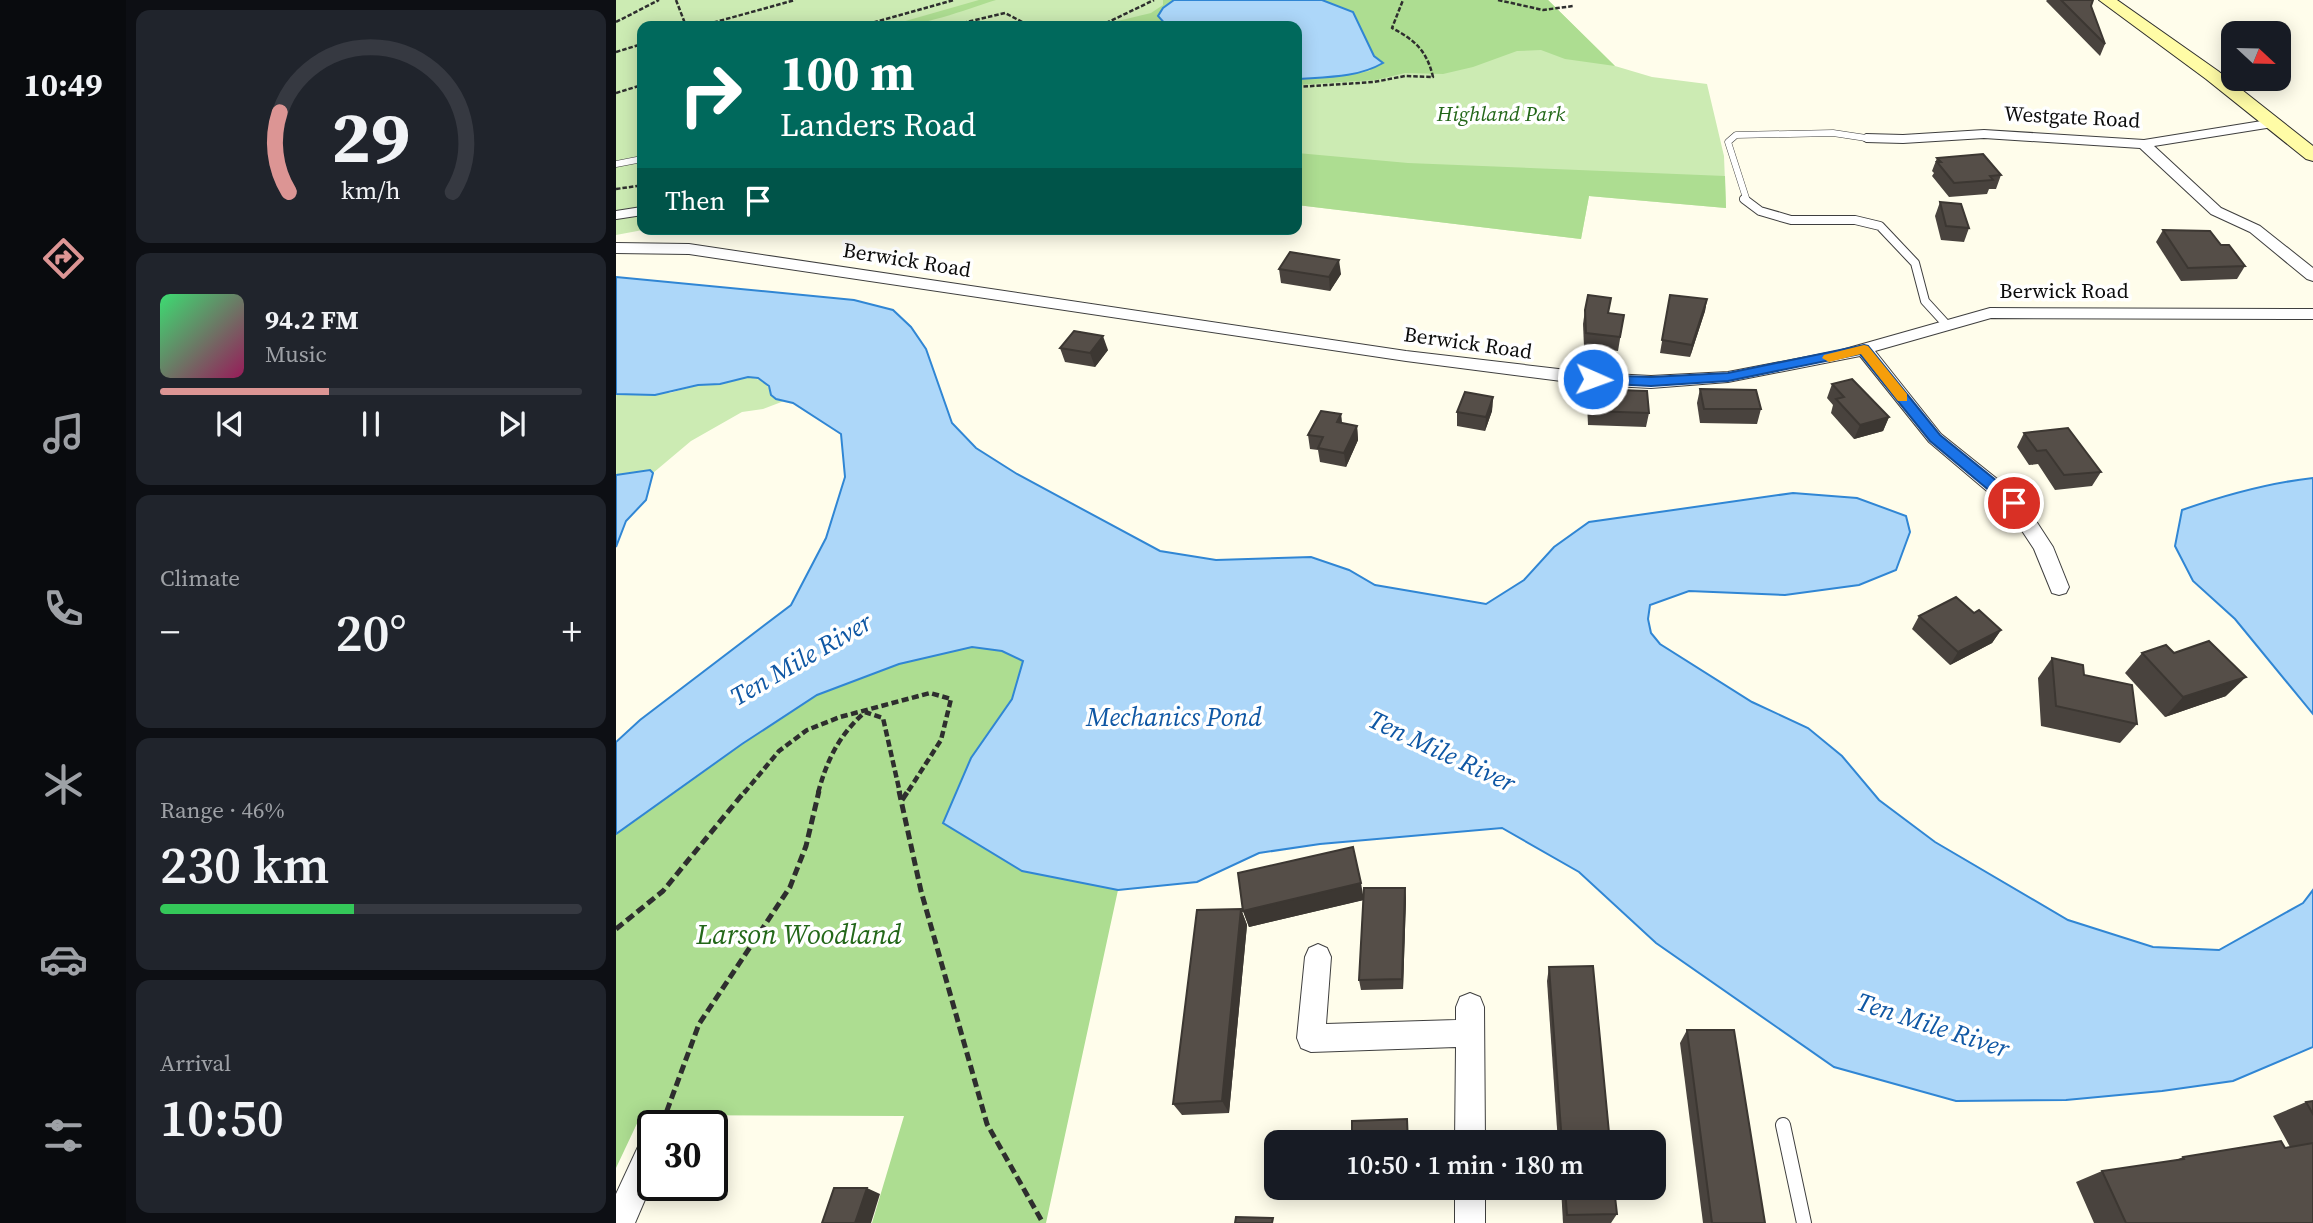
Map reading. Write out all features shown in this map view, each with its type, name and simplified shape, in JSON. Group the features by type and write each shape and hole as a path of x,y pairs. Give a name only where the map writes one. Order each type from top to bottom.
{"main road":[{"path":"2107,0 2274,123 2313,155"}],"street":[{"name":"Westgate Road","path":"1866,138 1903,139 1984,134 2144,144 2274,123"},
{"path":"2144,144 2216,211 2255,229 2313,276"},
{"name":"Berwick Road","path":"616,248 690,248 1406,356 1593,379 1651,382 1728,377 1864,349 1990,313 2313,314"},
{"path":"1864,349 1935,438 2014,503 2043,547 2059,587"},
{"path":"1318,957 1311,1038 1470,1020 1470,1130"},
{"path":"619,1223 637,1182"},
{"path":"1470,1200 1470,1223"}],"lane":[{"path":"1866,138 1833,133 1737,135 1728,142 1744,199 1760,211 1791,220 1855,220 1880,226 1915,263 1925,300 1946,324"},
{"path":"616,164 637,160"},
{"path":"616,215 637,212"},
{"path":"1783,1125 1804,1223"}],"path":[{"path":"616,22 659,0"},
{"path":"677,0 684,21"},
{"path":"719,21 796,0"},
{"path":"879,21 954,0"},
{"path":"1110,21 1154,0"},
{"path":"1302,87 1374,82 1405,76 1433,77 1430,59 1417,41 1392,27 1403,0"},
{"path":"1498,0 1543,10 1573,6"},
{"path":"971,21 1005,13 1020,21"},
{"path":"616,52 637,46"},
{"path":"616,93 637,87"},
{"path":"616,189 637,186"},
{"path":"616,929 663,891 779,751 807,730 930,693 951,699 951,718 933,756 901,800"},
{"path":"865,712 883,718 921,891 987,1124 1043,1223"},
{"path":"667,1110 698,1025 738,961 773,915 799,866 824,769 855,719 865,712"}],"green space":[{"name":"Highland Park","path":"616,0 1548,0 1615,66 1652,77 1707,84 1724,156 1726,208 1589,196 1581,239 1302,206 1302,21 637,21 637,231 616,235"},
{"path":"979,0 996,0 929,21 906,21"},
{"path":"1163,0 1174,0 1163,8 1158,16 1162,21 1118,21 1151,13 1163,5"},
{"path":"1322,0 1548,0 1615,66 1565,59 1541,50 1517,51 1473,67 1443,74 1405,73 1376,80 1302,85 1302,79 1338,77 1370,71 1374,56 1353,12"},
{"path":"1302,153 1408,163 1725,176 1726,208 1589,196 1581,239 1302,206"},
{"path":"749,377 764,381 776,399 784,401 763,409 742,412 691,441 653,473 650,470 616,475 616,394 670,393 698,385 720,384"},
{"name":"Larson Woodland","path":"973,647 1002,651 1023,661 1012,699 971,758 1022,871 1118,890 1046,1223 872,1223 904,1116 728,1115 728,1110 637,1110 637,1123 616,1168 616,834 742,744 817,695 899,664"}],"water":[{"path":"1174,0 1322,0 1353,12 1374,56 1383,63 1363,72 1302,79 1302,21 1162,21 1158,16 1163,8"},
{"name":"Mechanics Pond","path":"616,277 854,300 893,310 911,327 926,349 952,423 976,448 1017,474 1160,551 1216,560 1311,557 1349,570 1375,585 1486,604 1524,580 1554,547 1589,522 1793,493 1857,498 1906,516 1910,532 1896,570 1859,585 1785,595 1689,591 1650,605 1648,619 1651,633 1660,644 1752,702 1808,728 1842,756 1879,800 1935,842 2068,920 2153,947 2219,950 2303,903 2313,890 2313,1047 2233,1081 2066,1100 1956,1101 1834,1067 1656,943 1579,872 1502,828 1320,844 1259,853 1197,882 1118,890 1022,871 943,823 971,758 1012,699 1023,661 1002,651 972,647 899,664 817,695 742,744 616,834 616,742 640,720 791,605 826,538 845,477 841,434 793,403 776,399 771,395 769,386 758,378 748,377 720,384 698,385 655,395 616,394"},
{"path":"650,470 653,473 646,500 626,521 616,547 616,475"},
{"path":"2313,478 2313,714 2235,619 2193,581 2175,546 2182,510 2246,490"}],"building":[{"path":"2061,0 2093,0 2091,6 2105,44"},
{"path":"1983,154 2001,175 1990,176 1993,180 1954,183 1937,162 1941,162 1937,158"},
{"path":"1940,202 1961,204 1969,228 1946,226"},
{"path":"2163,230 2210,231 2221,245 2229,245 2245,266 2188,268"},
{"path":"1290,252 1339,260 1329,277 1279,269"},
{"path":"1588,295 1611,298 1608,313 1624,315 1620,337 1586,333 1585,310"},
{"path":"1670,295 1707,299 1692,345 1662,340"},
{"path":"1074,331 1103,336 1090,353 1060,348"},
{"path":"1852,379 1889,417 1860,425 1836,399 1844,397 1832,384"},
{"path":"1589,389 1647,391 1649,413 1590,411"},
{"path":"1700,389 1756,390 1761,409 1704,409"},
{"path":"1465,392 1493,397 1486,417 1457,412"},
{"path":"1321,411 1341,414 1337,422 1357,426 1344,453 1318,448 1323,437 1308,435"},
{"path":"2068,428 2101,472 2064,475 2046,450 2037,451 2024,433"},
{"path":"1956,597 1974,613 1979,610 2001,630 1958,652 1919,616"},
{"path":"2209,641 2246,677 2183,697 2142,653 2166,645 2174,653"},
{"path":"2052,658 2083,665 2084,675 2132,685 2137,724 2056,706"},
{"path":"1353,847 1361,883 1243,911 1238,873"},
{"path":"1364,888 1405,888 1402,979 1359,980"},
{"path":"1241,909 1222,1101 1173,1104 1197,910"},
{"path":"1593,966 1609,1130 1561,1130 1549,967"},
{"path":"1687,1030 1734,1030 1765,1223 1712,1223"},
{"path":"2313,1101 2313,1114 2306,1102"},
{"path":"1407,1119 1407,1130 1352,1130 1352,1121"},
{"path":"2281,1141 2285,1148 2313,1143 2313,1223 2126,1223 2102,1171 2184,1159 2183,1157"},
{"path":"834,1188 867,1188 855,1223 822,1223"},
{"path":"1566,1200 1615,1200 1617,1214 1567,1215"},
{"path":"1236,1217 1273,1218 1272,1223 1235,1223"}],"slow traffic":[{"path":"1829,358 1864,349 1902,397"}],"route":[{"path":"1593,379 1651,382 1728,377 1864,349 1935,438 2014,503"}],"water label":[{"name":"Ten Mile River","path":"801,659"},
{"name":"Ten Mile River","path":"1442,751"},
{"name":"Ten Mile River","path":"1933,1025"}]}
